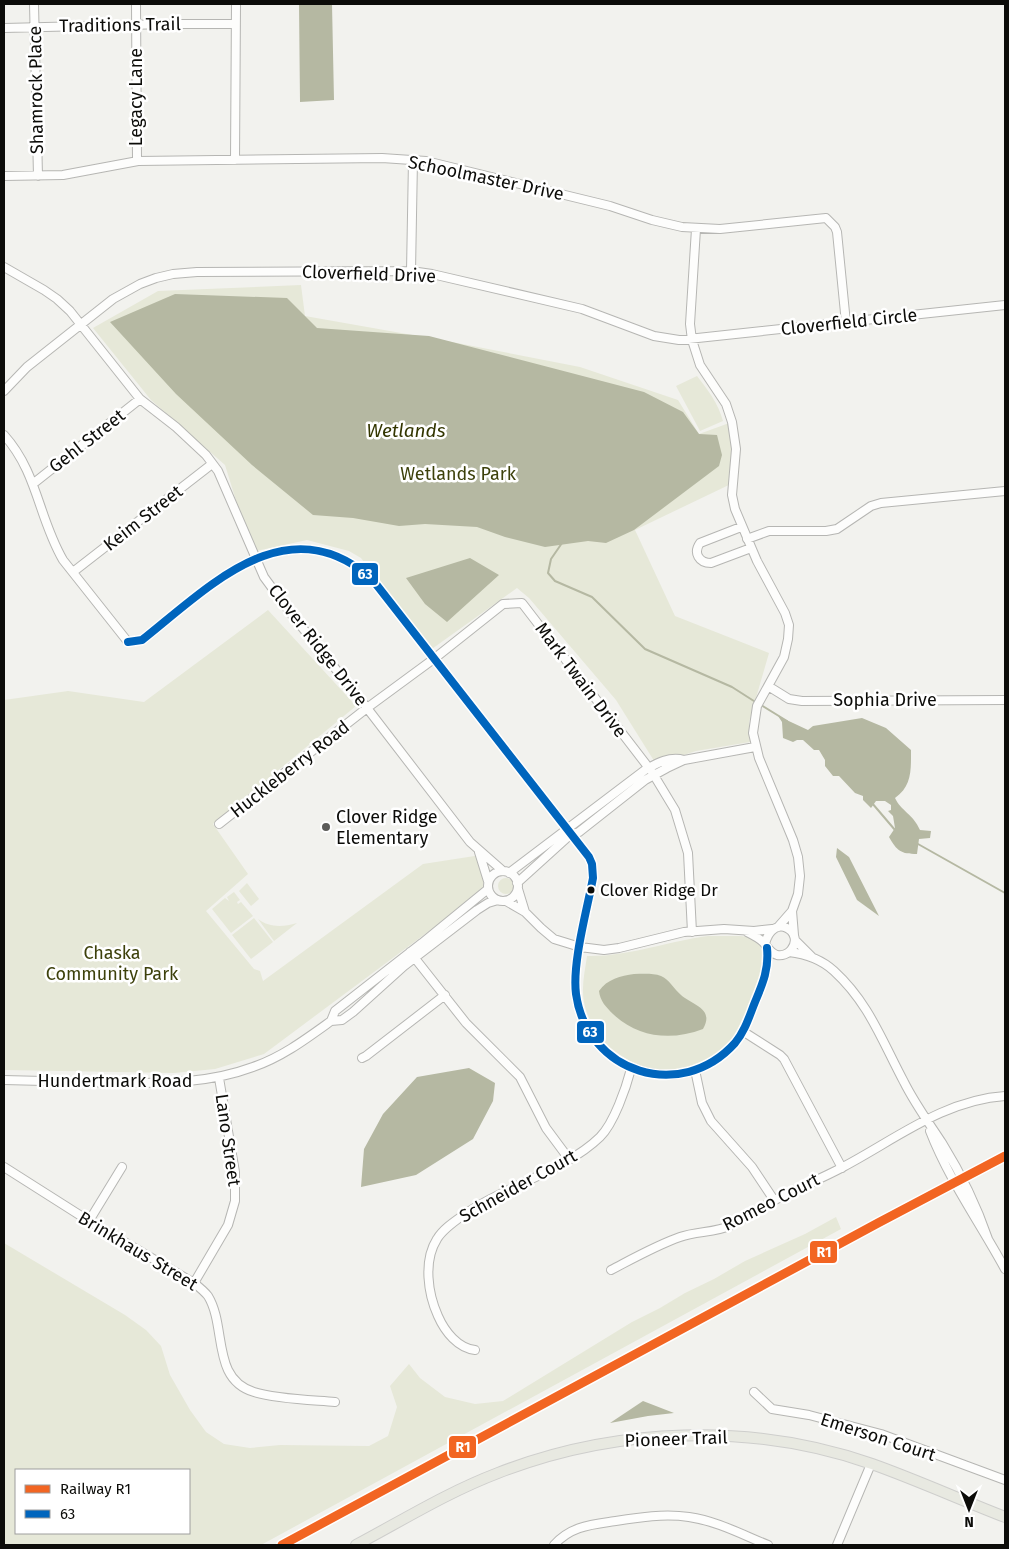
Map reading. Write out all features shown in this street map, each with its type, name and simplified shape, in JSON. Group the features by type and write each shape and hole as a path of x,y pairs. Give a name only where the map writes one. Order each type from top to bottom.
{"main road":[{"name":"Pioneer Trail","path":"356,1545 446,1497 496,1474 554,1454 614,1442 696,1436 761,1438 802,1445 871,1464 1005,1516"}],"street":[{"name":"Shamrock Place","path":"34,4 38,176"},
{"name":"Legacy Lane","path":"136,4 137,161"},
{"path":"234,160 236,4"},
{"name":"Traditions Trail","path":"4,28 136,24 235,24"},
{"name":"Schoolmaster Drive","path":"4,176 63,175 137,161 382,158 426,161 610,206 666,224 696,229 720,229 821,218 830,221 837,232 846,323"},
{"path":"411,271 413,160"},
{"path":"696,229 690,324 692,340 700,365 726,404 732,422 736,449 732,495 741,527 785,613 788,624 788,639 784,657 760,697 754,727 755,747 793,840 798,857 800,876 798,894 792,910 768,934 766,946 767,972"},
{"name":"Clover Ridge Drive","path":"4,266 57,299 81,325 140,399 176,427 206,455 218,471 264,577 470,842 506,872"},
{"name":"Cloverfield Drive","path":"4,392 27,367 113,299 148,281 173,274 196,272 411,271 452,278 582,309 654,336 692,340"},
{"name":"Cloverfield Circle","path":"692,340 1005,305"},
{"name":"Gehl Street","path":"34,483 140,399"},
{"path":"4,435 14,446 34,483 50,535 63,560 128,642"},
{"name":"Keim Street","path":"73,572 212,464"},
{"path":"747,539 769,531 826,531 837,529 871,506 881,503 1005,491"},
{"path":"741,527 700,543 697,548 697,554 700,560 711,563 751,548"},
{"path":"128,642 142,640 226,573 255,558 273,552 302,548 325,551 359,567 372,578 589,858 593,870 575,972 576,993 587,1027 598,1043 612,1056 631,1069 662,1075 677,1074 695,1070 723,1054 744,1032 767,972 794,945 792,910"},
{"name":"Mark Twain Drive","path":"503,604 522,603 651,771 674,810 688,853 692,932"},
{"name":"Huckleberry Road","path":"219,824 503,604"},
{"path":"125,650 128,642"},
{"name":"Sophia Drive","path":"768,686 789,699 802,701 1005,700"},
{"path":"569,833 518,886 513,897 488,903 477,910 384,983 354,1012 342,1020 331,1021 335,1011 410,952 488,885 494,874 506,872 569,833 579,832 651,771 684,760 755,747"},
{"name":"Clover Ridge Drive","path":"479,851 488,885"},
{"path":"506,872 516,879 525,912"},
{"path":"488,885 491,896 525,912 554,939 580,947 604,950 692,932 724,929 745,931 787,927 794,938 812,957 833,970 857,995 880,1032 904,1082 962,1180 980,1215 988,1238 1005,1269"},
{"path":"745,931 766,946 772,953 812,957"},
{"path":"410,952 470,1028 520,1078 546,1128 569,1159"},
{"path":"362,1058 445,995"},
{"name":"Hundertmark Road","path":"4,1080 174,1083 219,1078 252,1068 275,1058 296,1046 331,1021"},
{"path":"744,1032 780,1054 784,1059 842,1168"},
{"name":"Schneider Court","path":"476,1350 468,1349 454,1340 439,1318 434,1306 428,1271 436,1239 452,1222 475,1206 569,1159 600,1137 607,1128 631,1069"},
{"path":"695,1070 702,1103 711,1121 752,1167 774,1200"},
{"name":"Lano Street","path":"194,1283 228,1225 235,1201 235,1172 219,1078"},
{"name":"Romeo Court","path":"612,1270 678,1237 691,1233 721,1229 774,1200 842,1168 954,1106 982,1098 1005,1096"},
{"name":"Brinkhaus Street","path":"4,1167 202,1289 209,1298 227,1370 233,1380 242,1387 263,1394 335,1402"},
{"path":"89,1221 122,1167"},
{"name":"Emerson Court","path":"754,1392 772,1408 881,1434 1005,1480"},
{"path":"836,1545 871,1464"},
{"path":"554,1545 563,1536 586,1525 658,1515 690,1517 705,1521 768,1545"}],"green space":[{"name":"Wetlands","path":"301,285 305,316 580,367 678,400 699,434 732,422 733,483 635,530 675,616 769,653 749,722 750,742 696,751 656,764 616,700 529,598 517,588 429,651 361,558 349,551 307,540 252,552 225,465 151,400 93,328 158,291"},
{"path":"697,376 709,392 723,421 700,431 676,386"},
{"name":"Chaska Community Park","path":"268,610 356,706 213,824 248,874 206,911 254,969 260,971 263,981 423,864 481,855 484,890 264,1054 215,1069 174,1073 4,1070 4,700 68,691 144,702"},
{"path":"506,878 512,880 514,886 512,892 506,894 500,892 498,886 500,880"},
{"path":"247,883 259,899 251,906 239,891"},
{"path":"234,892 240,900 237,902 238,904 241,902 253,916 231,933 212,909 225,898 229,901 227,897"},
{"path":"254,918 273,942 251,959 232,935"},
{"path":"258,919 267,924 277,926 297,923 274,941"},
{"path":"708,936 753,938 764,946 765,964 760,987 731,1042 712,1059 693,1067 673,1071 653,1069 634,1063 617,1053 602,1039 591,1022 584,1002 583,985 587,956 618,954"},
{"path":"836,1217 841,1229 261,1545 4,1545 4,1243 125,1315 146,1330 161,1346 170,1375 190,1410 206,1432 224,1444 250,1448 280,1445 369,1446 388,1436 397,1407 390,1386 409,1364 420,1378 445,1397 475,1404 503,1401 632,1322 745,1261 805,1234"}],"water":[{"path":"299,4 332,4 334,100 300,102"},
{"name":"Wetlands","path":"175,294 287,298 317,328 429,336 644,392 683,412 699,434 717,435 722,455 719,466 634,530 606,543 588,541 545,547 505,537 477,527 425,524 399,526 353,518 313,515 252,465 176,394 110,322"},
{"path":"470,558 499,575 447,622 425,604 406,578"},
{"path":"778,716 808,730 813,726 862,718 886,728 911,750 908,783 895,798 920,830 931,831 930,838 919,839 917,854 900,851 894,846 889,837 895,828 893,816 888,811 891,810 891,805 885,801 876,801 871,808 863,800 863,796 855,793 839,776 833,776 825,766 825,760 819,750 814,750 803,740 793,742 783,738 782,722"},
{"path":"837,848 849,857 879,916 857,900 836,857"},
{"path":"634,974 655,974 667,979 681,995 704,1012 706,1022 703,1029 691,1033 667,1036 644,1032 623,1022 606,1006 599,991 610,981"},
{"path":"469,1068 495,1083 493,1101 473,1139 416,1175 361,1187 364,1149 383,1114 417,1077"},
{"path":"643,1401 674,1413 610,1423"}],"waterway":[{"path":"562,543 551,559 548,573 555,581 592,597 645,649 732,687 757,703"},
{"path":"761,705 787,721"},
{"path":"872,803 895,830"},
{"path":"918,844 1005,893"}],"rail line":[{"name":"R1","path":"282,1545 1005,1156"}],"transit line":[{"name":"63","path":"128,642 142,640 194,598 222,578 250,562 280,551 310,549 340,558 372,579 589,857 592,864 593,878 578,952 575,981 576,994 584,1021 598,1043 617,1060 639,1071 664,1075 689,1072 713,1061 735,1043 744,1029 765,976 767,948"}],"place":[{"name":"Clover Ridge Elementary","path":"326,827"},
{"name":"Clover Ridge Dr","path":"591,890"}],"park label":[{"name":"Wetlands Park","path":"458,474"}]}
